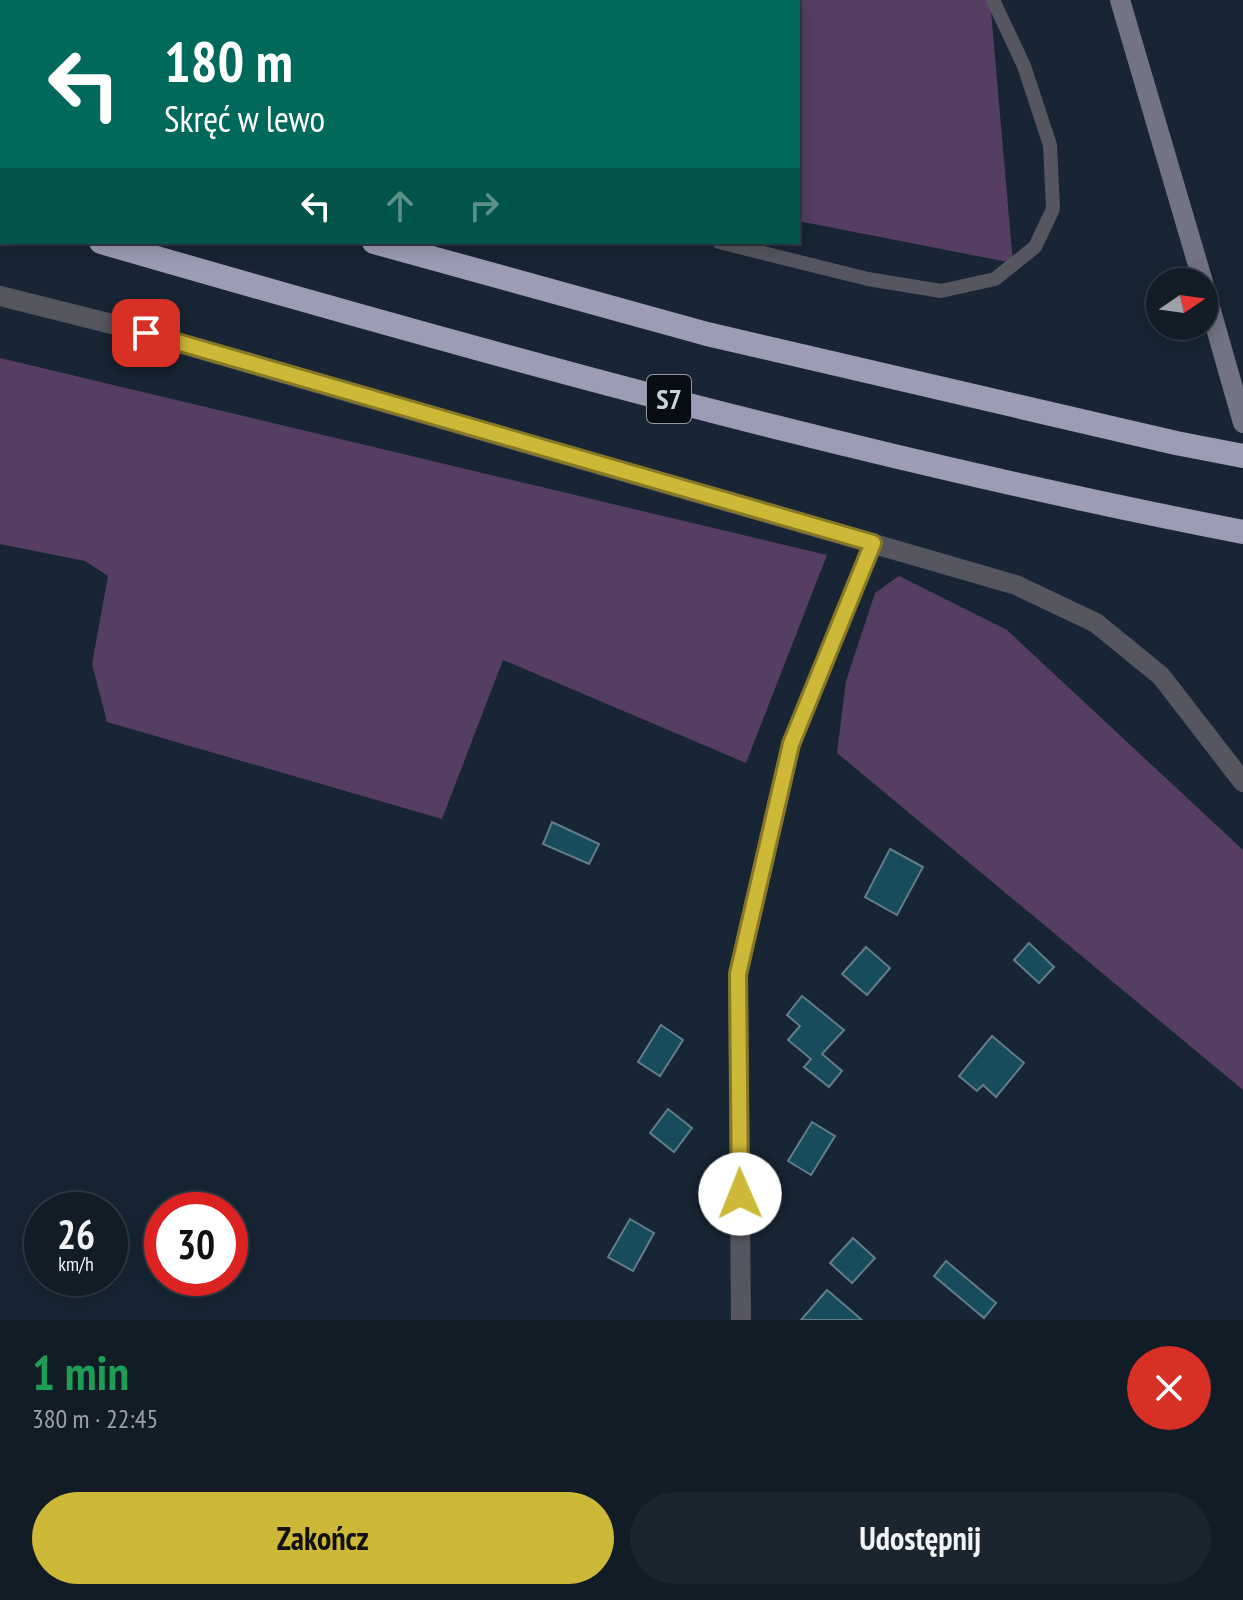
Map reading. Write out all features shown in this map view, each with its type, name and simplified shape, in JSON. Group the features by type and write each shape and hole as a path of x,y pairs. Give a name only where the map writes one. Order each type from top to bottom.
{"highway":[{"name":"S7","path":"108,244 556,369 938,467 1243,532"},
{"name":"S7","path":"381,244 707,334 1243,456"}],"street":[{"path":"1120,0 1198,268"},
{"path":"0,296 116,325 1016,585 1096,623 1161,676 1243,782"},
{"path":"1218,335 1243,423"},
{"path":"741,1320 738,974 791,744 873,543"}],"lane":[{"path":"727,244 868,279 941,291 995,279 1035,247 1053,209 1050,145 1024,66 993,0"}],"shaded area":[{"path":"800,0 990,0 1013,263 800,221"},
{"path":"0,358 827,555 746,763 503,660 442,819 107,722 92,664 108,576 85,561 0,544"},
{"path":"899,576 1007,630 1243,850 1243,1090 837,753 846,681 875,593"}],"building":[{"path":"552,822 599,844 589,864 543,844"},
{"path":"890,849 923,867 897,915 865,897"},
{"path":"1029,943 1054,967 1039,983 1014,960"},
{"path":"866,947 890,968 867,995 842,974"},
{"path":"802,996 844,1030 822,1054 842,1071 829,1087 804,1067 811,1059 788,1040 800,1026 787,1015"},
{"path":"661,1025 683,1040 660,1076 638,1062"},
{"path":"992,1036 1024,1063 996,1097 983,1085 977,1091 959,1076"},
{"path":"668,1109 692,1128 674,1152 650,1133"},
{"path":"812,1122 835,1136 811,1175 788,1161"},
{"path":"630,1219 654,1233 633,1271 608,1257"},
{"path":"853,1238 875,1258 852,1283 830,1263"},
{"path":"946,1261 996,1303 984,1318 934,1276"},
{"path":"827,1290 862,1320 801,1320"}],"route":[{"path":"146,333 873,543 791,744 738,974 740,1194"}]}
